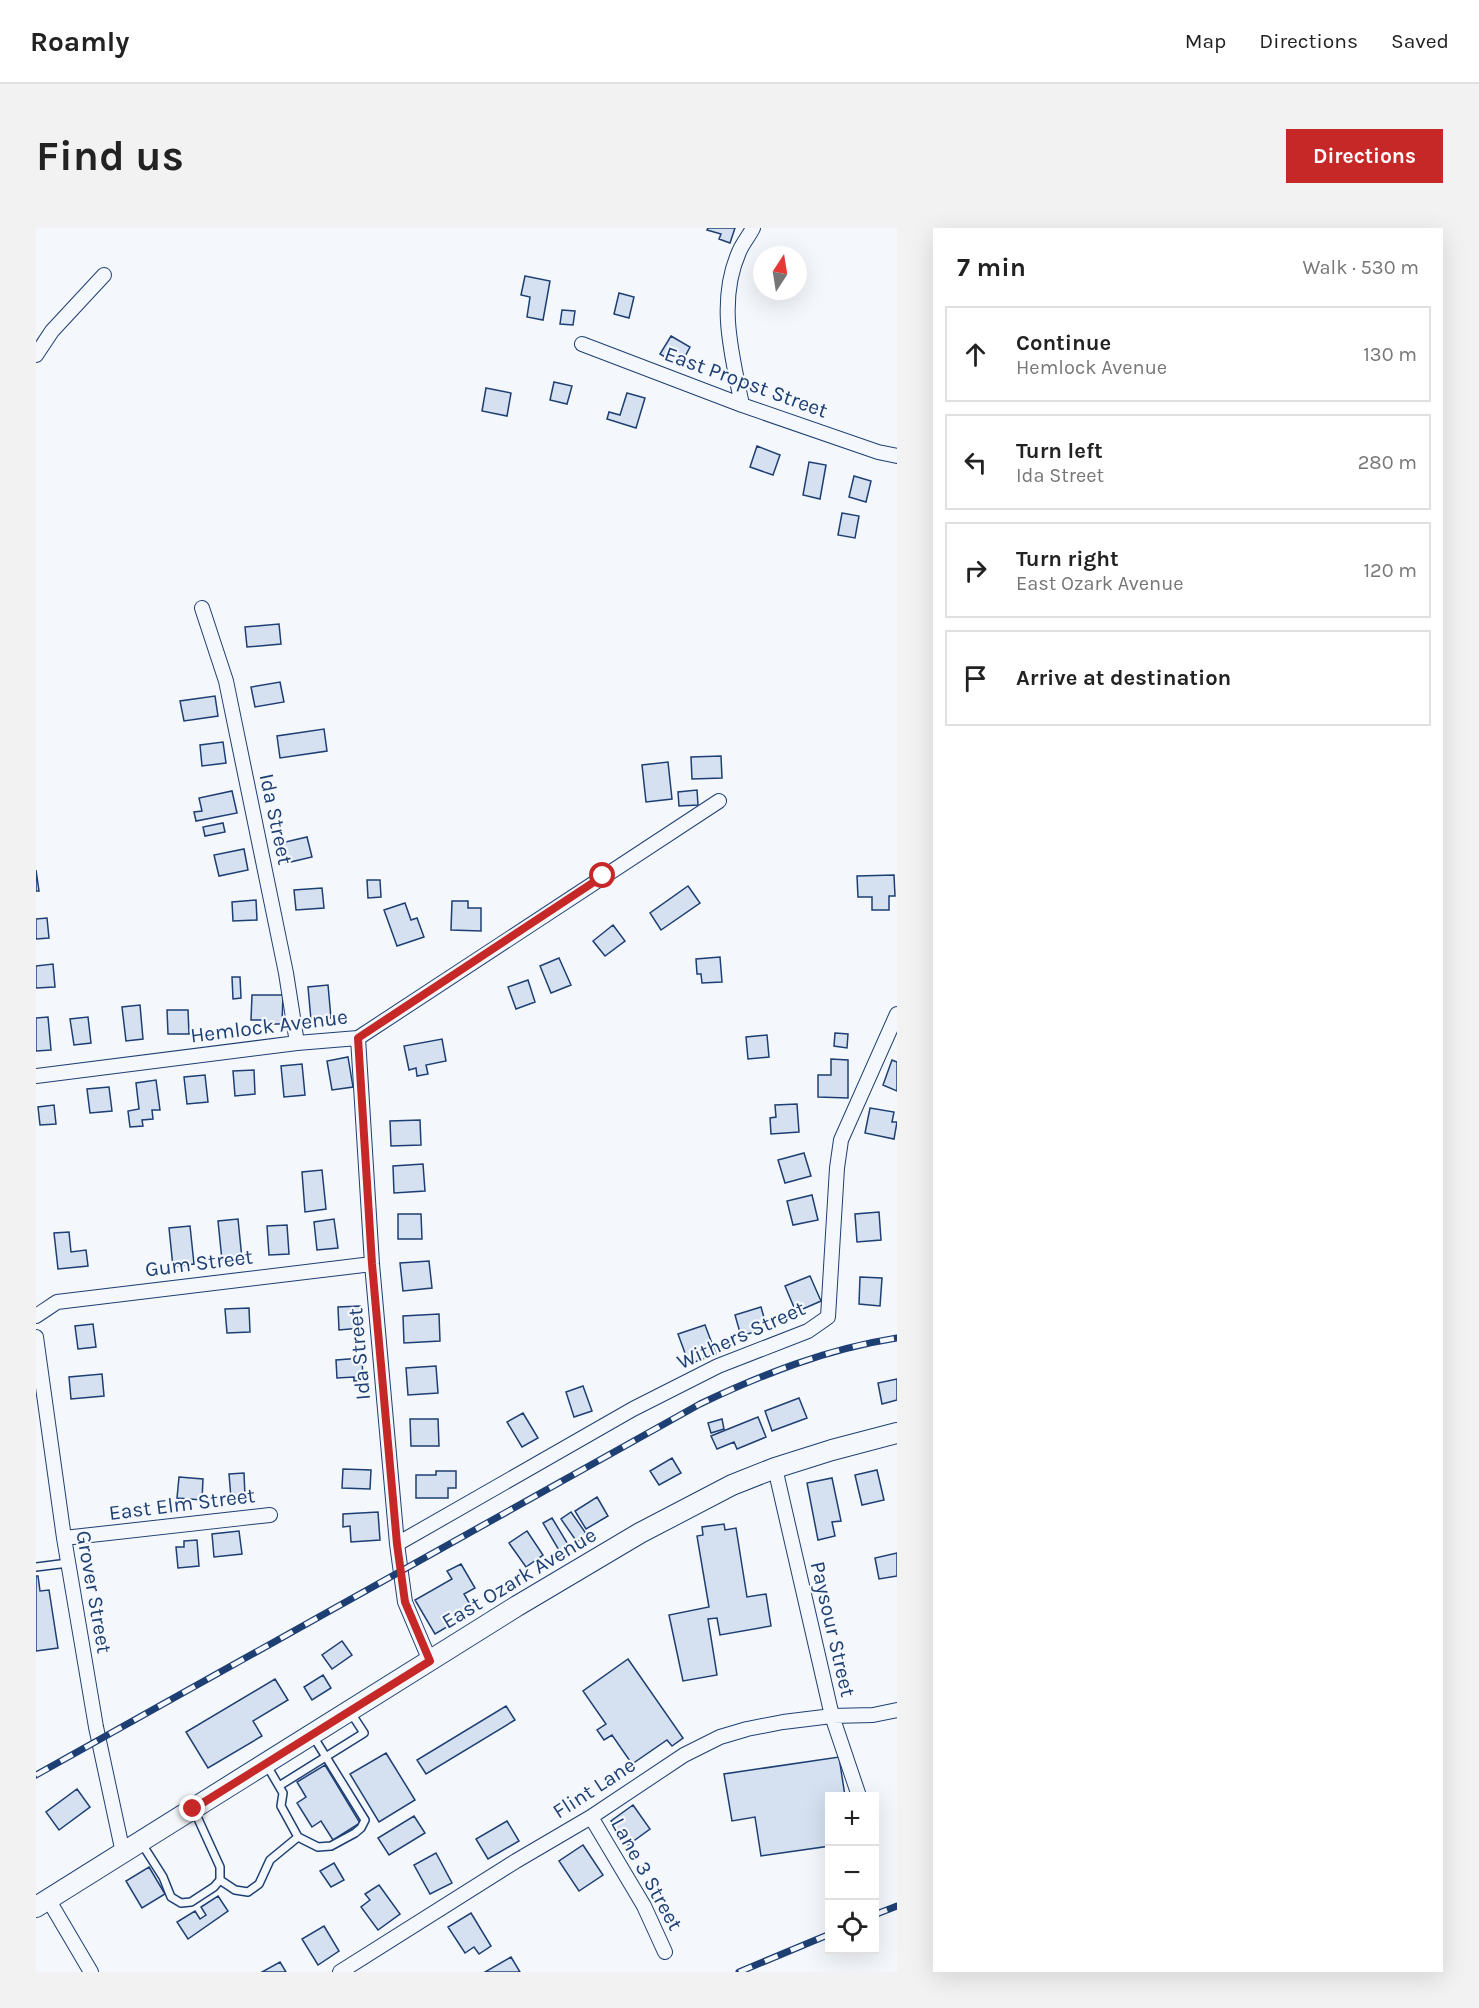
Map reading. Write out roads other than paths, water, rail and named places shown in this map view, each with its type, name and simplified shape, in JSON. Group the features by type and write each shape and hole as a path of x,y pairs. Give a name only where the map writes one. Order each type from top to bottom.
{"main road":[{"name":"East Ozark Avenue","path":"42,1903 517,1606 640,1533 732,1485 775,1468 897,1433"}],"street":[{"path":"742,405 727,332 727,304 730,279 739,252 753,228"},
{"path":"36,355 52,331 104,275"},
{"name":"East Propst Street","path":"582,344 742,405 878,452 897,456"},
{"name":"Ida Street","path":"201,608 226,681 286,973 297,1043"},
{"name":"Hemlock Avenue","path":"36,1076 297,1043 358,1038 719,801"},
{"name":"Withers Street","path":"397,1544 633,1409 718,1366 808,1331 828,1317 837,1168 841,1140 897,1014"},
{"name":"Ida Street","path":"358,1038 372,1264 397,1544 405,1602 430,1661"},
{"name":"Gum Street","path":"36,1316 57,1302 372,1264"},
{"name":"Grover Street","path":"36,1337 68,1563 96,1727 123,1853"},
{"name":"Paysour Street","path":"775,1468 832,1716 857,1792"},
{"name":"East Elm Street","path":"64,1538 270,1515"},
{"name":"Flint Lane","path":"340,1972 516,1861 591,1817 684,1755 720,1737 774,1723 832,1716 873,1715 897,1710"},
{"name":"Lane 3 Street","path":"591,1817 644,1906 666,1952"},
{"path":"42,1903 91,1972"}],"lane":[{"path":"36,1567 68,1563"},
{"path":"279,1786 363,1733 350,1711"},
{"path":"265,1764 283,1793 281,1806 298,1837 318,1847 331,1846 355,1833 361,1828 364,1820 312,1735"},
{"path":"141,1842 163,1877 171,1897 181,1903 191,1902 214,1887 220,1880 220,1867 210,1841 193,1809"},
{"path":"220,1880 235,1890 248,1892 260,1884 270,1860 298,1837"}],"railway":[{"path":"36,1775 700,1404 796,1364 846,1349 897,1338"},
{"path":"879,1913 897,1906"},
{"path":"739,1972 825,1936"}]}
